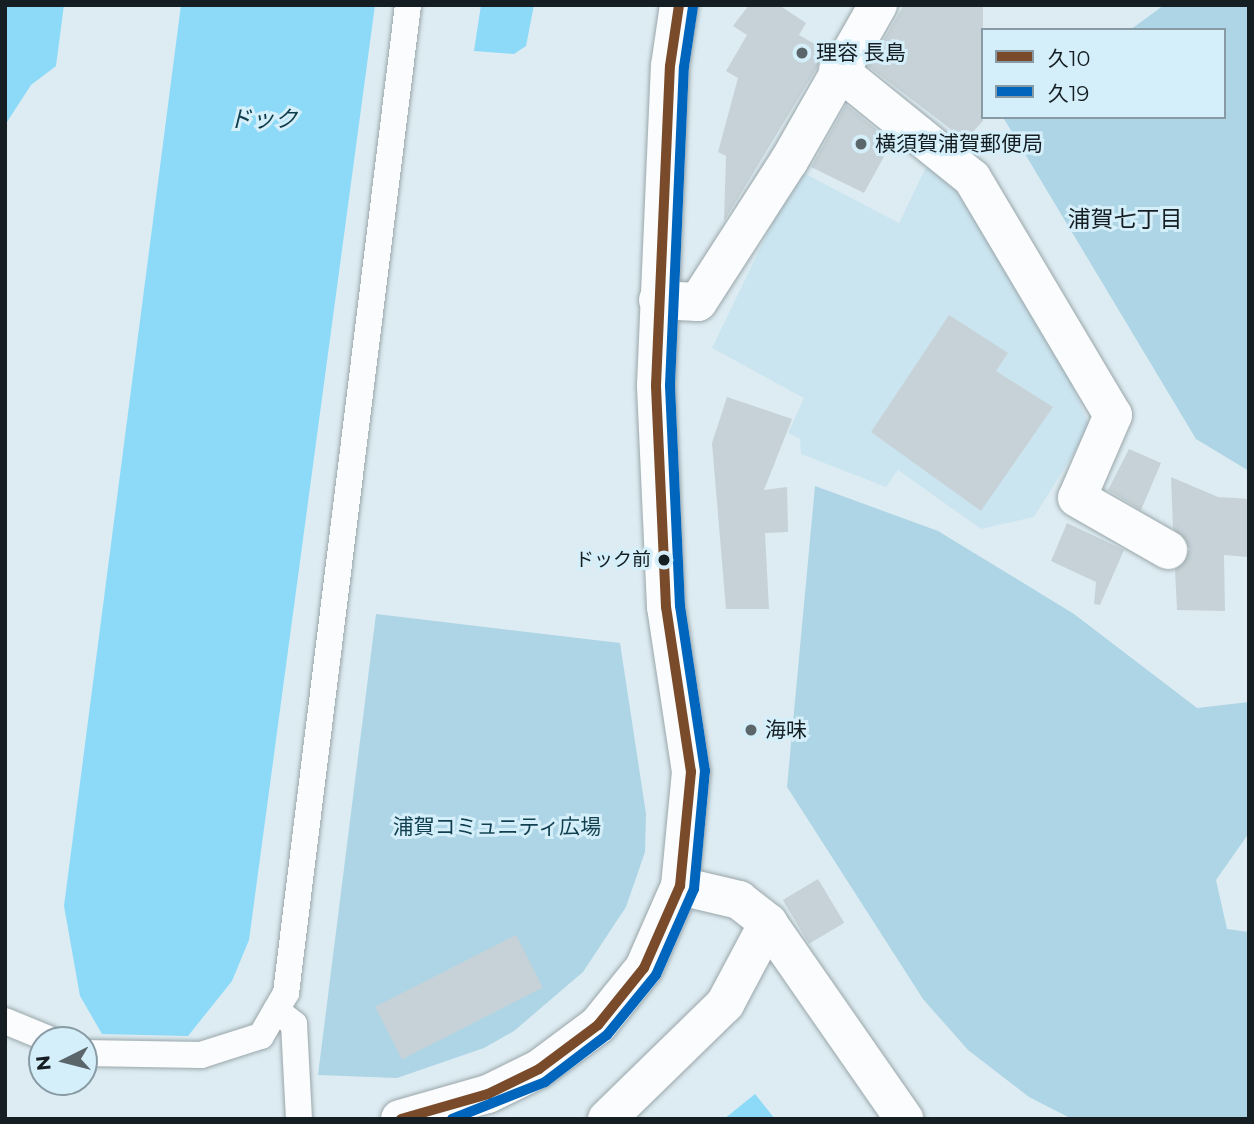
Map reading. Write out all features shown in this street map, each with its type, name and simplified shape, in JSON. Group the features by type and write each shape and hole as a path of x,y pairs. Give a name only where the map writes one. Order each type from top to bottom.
{"street":[{"path":"400,1119 488,1094 539,1069 598,1025 643,968 680,886 691,772 666,607 658,300 679,5"},
{"path":"658,300 698,302 789,161 838,70 878,5"},
{"path":"838,70 972,178 1113,415 1077,498 1168,550"},
{"path":"680,886 739,900 768,923 904,1119"},
{"path":"607,1119 725,1004 768,923"}],"lane":[{"path":"98,1053 201,1055 261,1036 286,993 408,5"},
{"path":"276,1010 294,1024 299,1119"},
{"path":"5,1021 28,1030"}],"shaded area":[{"path":"929,161 970,193 1052,338 1090,427 1034,517 981,529 898,470 886,487 801,454 800,439 788,433 804,398 712,348 798,170 899,223"}],"green space":[{"path":"1164,5 1249,5 1249,471 1196,439 1004,119 1226,119 1226,28 1133,28"},
{"path":"815,486 938,531 1074,614 1197,708 1249,702 1249,833 1216,880 1227,929 1249,932 1249,1119 1072,1119 1029,1097 968,1050 923,999 787,787"},
{"name":"浦賀コミュニティ広場","path":"376,614 620,643 646,814 645,852 626,907 583,972 514,1031 484,1048 397,1078 318,1075"}],"water":[{"path":"5,5 64,5 56,66 31,85 5,125"},
{"name":"ドック","path":"181,5 375,5 249,940 232,981 188,1036 102,1034 80,996 64,906"},
{"path":"481,5 534,5 526,46 514,54 474,51"},
{"path":"755,1094 775,1119 724,1119"}],"building":[{"path":"749,5 779,5 806,23 799,35 827,51 724,221 726,156 718,152 738,78 726,71 747,35 733,26"},
{"path":"904,5 983,5 983,121 965,140 868,66"},
{"path":"846,105 892,142 864,193 811,167"},
{"path":"949,315 1008,353 996,371 1053,407 981,511 871,432"},
{"path":"727,397 792,419 764,490 787,487 788,532 765,533 769,609 726,609 712,443"},
{"path":"1129,449 1161,463 1141,510 1108,490"},
{"path":"1171,477 1218,497 1249,499 1249,557 1224,555 1225,611 1177,610 1175,570 1190,549 1173,528"},
{"path":"1067,523 1124,550 1100,605 1094,604 1096,582 1051,561"},
{"path":"818,879 844,923 809,944 783,900"},
{"path":"516,935 543,988 402,1059 375,1007"}],"transit line":[{"name":"久10","path":"401,1119 488,1094 539,1069 598,1025 644,968 680,886 691,772 666,607 656,385 670,66 679,5"},
{"name":"久19","path":"452,1119 545,1082 607,1035 656,975 694,889 705,771 680,606 670,385 684,67 693,7"}],"place":[{"name":"理容 長島","path":"802,53"},
{"name":"横須賀浦賀郵便局","path":"861,144"},
{"name":"ドック前","path":"664,560"},
{"name":"海味","path":"751,730"}],"district":[{"name":"浦賀七丁目","path":"1125,219"}]}
